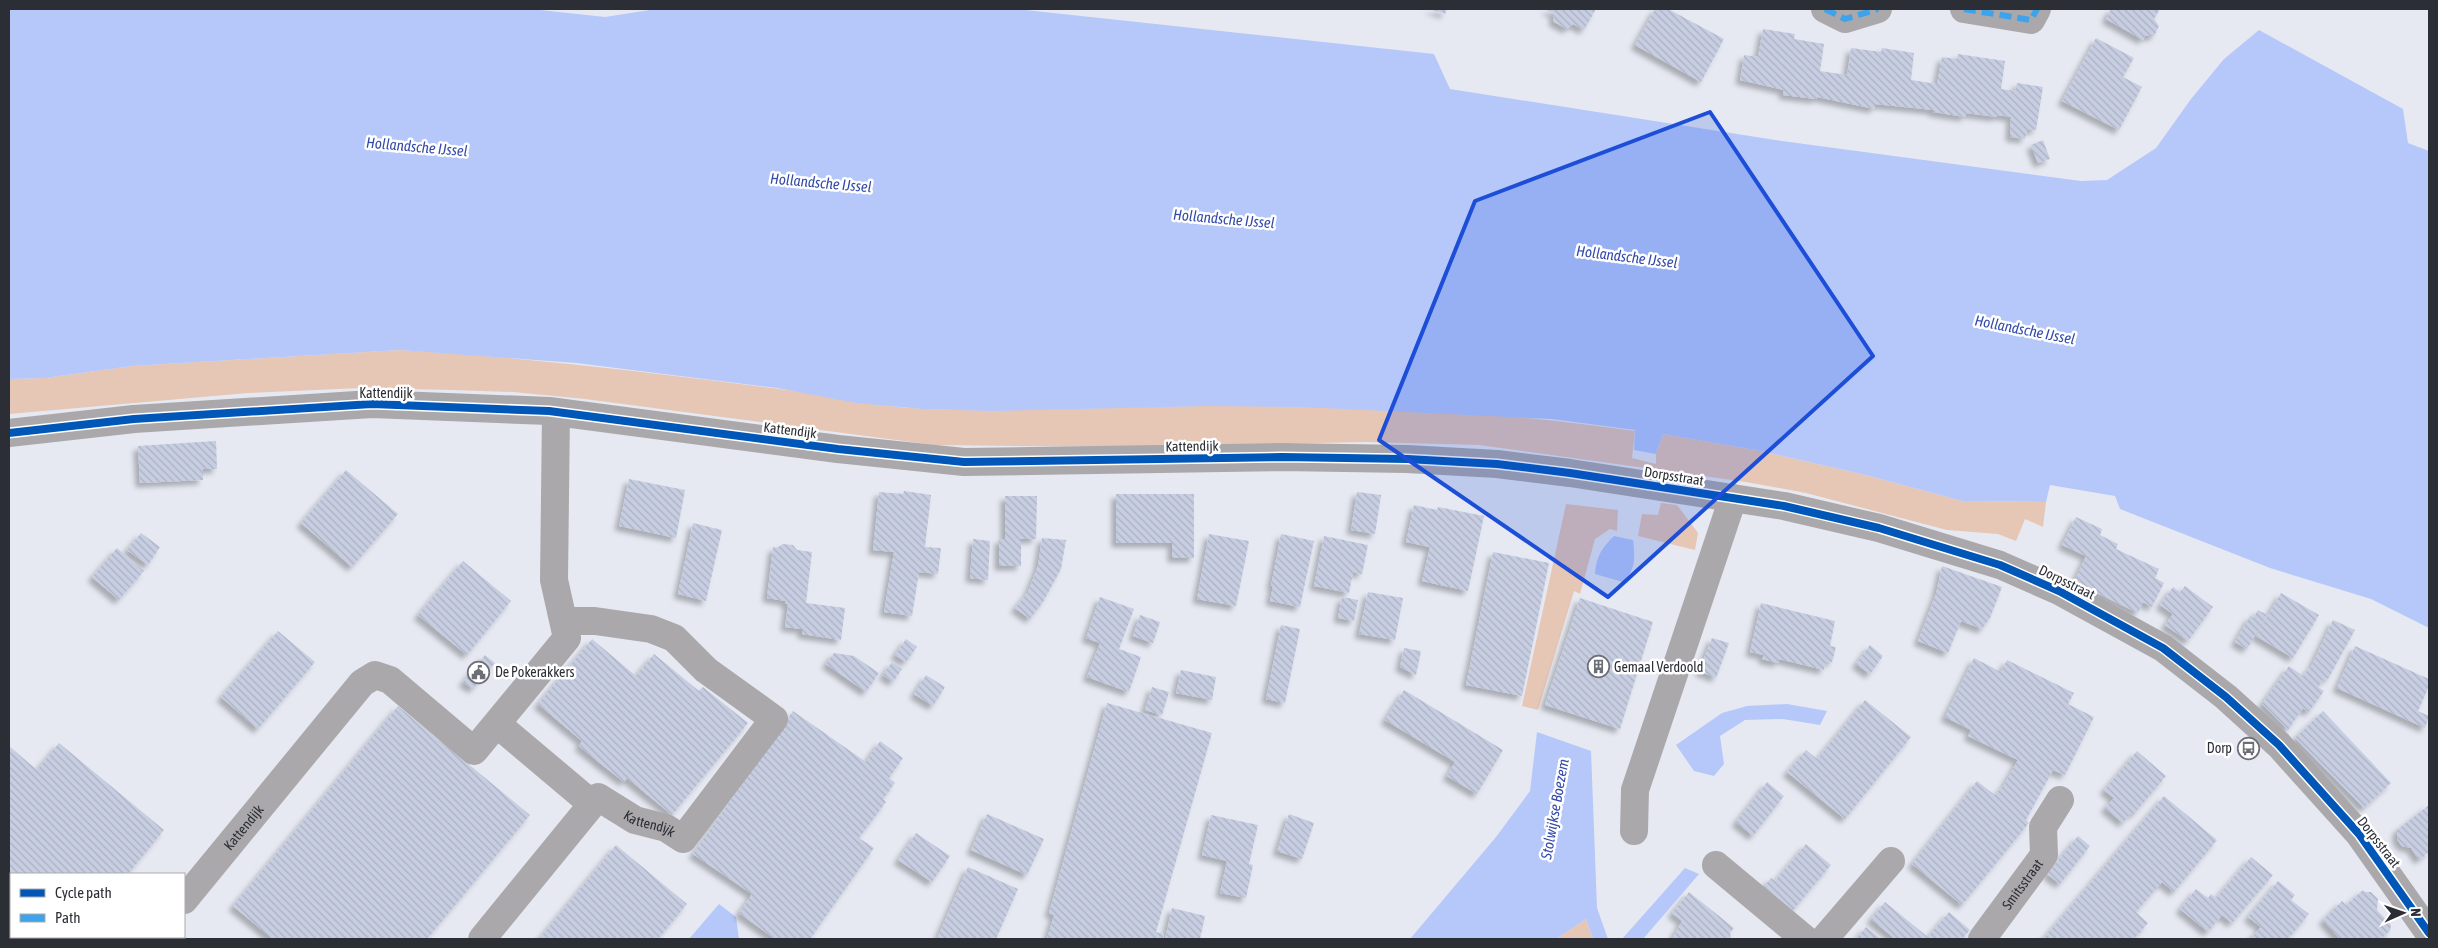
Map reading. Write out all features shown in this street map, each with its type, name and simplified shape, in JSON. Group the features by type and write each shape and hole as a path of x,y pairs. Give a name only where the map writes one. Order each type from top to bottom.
{"street":[{"path":"1825,9 1845,19 1878,9"},
{"path":"1964,9 2031,20 2037,9"},
{"name":"Kattendijk","path":"9,432 134,419 372,404 556,412 838,449 964,462 1282,456 1407,459 1498,464 1570,473"},
{"name":"Kattendijk","path":"185,899 362,683 375,675 390,680 474,751 567,638 554,580 556,412"},
{"name":"Dorpsstraat","path":"1570,473 1784,506 1880,528 2000,565 2059,591 2163,648 2226,697 2279,745 2359,834 2429,933"},
{"path":"1634,831 1635,790 1733,498"},
{"name":"Kattendijk","path":"564,621 595,621 651,629 674,638 706,670 774,719 683,839 666,828 635,820 598,797 592,804"},
{"path":"482,939 592,804 496,724"},
{"name":"Smitsstraat","path":"1982,939 2044,855 2043,827 2060,800"},
{"path":"1824,939 1891,861"},
{"path":"1716,864 1805,939"}],"highlighted area":[{"path":"1710,112 1873,356 1608,597 1379,440 1475,201"}],"shaded area":[{"path":"400,350 540,361 632,371 907,408 996,410 1260,406 1421,410 1529,418 1635,431 1632,458 1656,464 1656,454 1663,434 1756,450 1866,475 1962,501 2046,502 2043,527 2025,519 2016,541 1998,534 1947,530 1806,493 1746,482 1479,445 1366,442 1121,447 934,445 585,399 513,392 361,388 248,393 9,414 9,379 45,378 132,366"},
{"path":"1661,503 1677,505 1698,533 1695,550 1638,536 1642,514 1658,515"},
{"path":"1566,504 1618,510 1617,531 1610,529 1595,539 1580,594 1574,591 1538,710 1522,706"},
{"path":"1586,919 1593,939 1556,939"}],"water":[{"name":"Hollandsche IJssel","path":"9,9 531,9 605,17 656,9 1016,9 1434,54 1450,89 1782,141 2081,181 2107,180 2156,148 2191,99 2224,59 2259,30 2403,109 2408,143 2429,151 2429,628 2371,599 2270,568 2120,509 2115,496 2050,485 2046,502 1962,501 1866,475 1756,450 1663,434 1656,454 1634,450 1635,430 1552,419 1302,407 1208,406 991,411 922,409 856,403 777,388 576,363 400,350 132,366 45,378 9,379"},
{"path":"1614,536 1633,540 1634,563 1623,582 1595,574 1600,553"},
{"path":"1787,704 1827,711 1820,725 1783,719 1745,720 1720,736 1724,764 1714,776 1694,771 1676,745 1722,713 1747,706"},
{"name":"Stolwijkse Boezem","path":"1537,732 1591,751 1597,908 1608,939 1593,939 1586,919 1556,939 1410,939 1496,837 1530,791"},
{"path":"1685,868 1699,874 1643,939 1622,939"},
{"path":"719,904 736,917 739,939 689,939"}],"building":[{"path":"1429,9 1447,9 1445,14"},
{"path":"1545,9 1596,9 1584,30 1573,24 1567,29 1554,22 1555,14"},
{"path":"1655,9 1668,9 1724,39 1701,82 1635,45"},
{"path":"2111,9 2160,9 2154,19 2159,26 2154,36 2145,36 2143,40 2106,19"},
{"path":"1763,29 1795,34 1794,39 1824,44 1820,71 1847,75 1851,48 1881,52 1882,48 1914,53 1911,80 1937,84 1942,57 1957,59 1958,54 2005,61 2001,89 2015,91 2013,101 2017,83 2043,87 2036,130 2027,129 2025,139 2010,137 2011,117 1966,113 1965,117 1933,112 1933,110 1875,104 1875,109 1817,97 1816,99 1783,95 1784,90 1740,80 1744,55 1758,57"},
{"path":"2096,38 2134,58 2123,77 2142,87 2119,130 2062,101"},
{"path":"2043,140 2050,159 2038,163 2031,145"},
{"path":"216,441 217,469 203,469 203,480 140,483 138,446"},
{"path":"346,470 398,514 352,567 301,523"},
{"path":"629,479 685,490 676,538 619,526"},
{"path":"904,491 931,495 925,547 941,548 938,574 919,572 912,616 884,612 894,552 873,550 879,492 903,494"},
{"path":"1357,492 1381,495 1375,534 1351,530"},
{"path":"1116,494 1194,494 1194,558 1172,558 1172,543 1116,543"},
{"path":"1005,496 1037,496 1036,539 1021,539 1021,566 999,566 999,539 1005,539"},
{"path":"1414,505 1437,510 1438,507 1484,516 1468,591 1422,581 1430,547 1406,542"},
{"path":"2076,517 2102,529 2100,535 2118,544 2116,549 2159,569 2155,578 2164,583 2152,607 2143,602 2138,613 2074,582 2086,556 2062,545"},
{"path":"693,523 722,530 706,601 678,594"},
{"path":"141,533 160,547 148,565 127,550"},
{"path":"1209,534 1249,541 1236,606 1197,599"},
{"path":"1281,534 1314,541 1300,607 1270,601"},
{"path":"1324,536 1368,545 1362,574 1353,572 1349,593 1314,586"},
{"path":"1042,538 1066,540 1061,569 1043,602 1030,619 1015,608 1028,592 1038,566"},
{"path":"973,539 990,541 988,580 970,578"},
{"path":"783,544 793,545 797,550 812,552 806,603 845,608 841,640 802,634 802,629 785,627 788,604 785,604 786,601 767,598 773,547 777,548"},
{"path":"117,548 144,571 119,600 92,577"},
{"path":"1493,552 1549,563 1522,696 1466,685"},
{"path":"463,561 511,601 467,655 418,615"},
{"path":"1942,566 2002,587 1990,618 1982,629 1961,621 1948,653 1918,641 1936,594"},
{"path":"2185,586 2213,607 2188,641 2165,625 2173,614 2160,605 2173,587 2180,592"},
{"path":"1368,592 1403,598 1395,640 1359,634"},
{"path":"2281,593 2319,615 2293,658 2256,636"},
{"path":"1100,597 1134,609 1119,649 1141,657 1129,692 1087,677 1100,643 1086,638"},
{"path":"1342,597 1358,600 1354,621 1338,618"},
{"name":"Gemaal Verdoold","path":"1580,598 1653,622 1620,729 1545,705"},
{"path":"1761,603 1835,621 1830,646 1836,647 1832,662 1826,661 1824,670 1779,659 1778,663 1762,659 1764,655 1750,652"},
{"path":"2258,610 2267,615 2247,649 2235,642 2250,616 2253,618"},
{"path":"1140,615 1160,622 1153,643 1133,636"},
{"path":"2333,620 2355,630 2328,679 2325,678 2318,687 2324,691 2309,712 2303,708 2288,730 2262,704 2289,666 2303,676 2310,669"},
{"path":"1281,625 1300,629 1285,703 1266,699"},
{"path":"278,631 315,662 258,729 221,697"},
{"path":"1712,638 1729,643 1716,678 1699,671"},
{"path":"592,639 636,676 654,654 699,691 703,687 748,723 672,815 627,778 624,782 579,746 582,741 538,704"},
{"path":"906,639 917,647 906,662 895,655"},
{"path":"1870,645 1883,656 1870,674 1856,664"},
{"path":"2355,646 2429,679 2429,686 2418,711 2429,716 2425,728 2337,688"},
{"path":"1404,648 1421,651 1416,675 1400,667"},
{"path":"834,653 854,656 879,673 866,692 826,664"},
{"name":"De Pokerakkers","path":"485,655 495,663 473,689 463,682"},
{"path":"1974,658 2001,672 2007,660 2074,693 2068,704 2094,717 2065,775 2053,770 2026,820 2029,823 1962,905 1912,864 1977,781 1995,795 2004,785 2018,760 1968,736 1971,730 1945,717"},
{"path":"892,662 902,669 893,682 883,675"},
{"path":"1181,670 1216,677 1212,700 1176,693"},
{"path":"926,675 945,687 933,706 914,694"},
{"path":"1152,687 1169,692 1162,715 1145,710"},
{"path":"1404,690 1503,750 1477,794 1447,776 1455,762 1385,720"},
{"path":"1865,700 1911,737 1845,819 1787,772 1806,750 1817,759"},
{"path":"1107,703 1212,733 1156,932 1164,934 1163,939 1047,939 1054,915 1049,913"},
{"path":"398,706 530,815 427,939 273,939 233,906"},
{"path":"793,711 866,762 880,741 903,758 889,778 895,783 883,799 886,802 859,838 874,848 810,939 775,939 739,913 752,894 693,854"},
{"path":"2323,711 2391,783 2364,808 2295,738"},
{"path":"59,743 164,830 129,873 10,873 10,938 74,939 9,939 9,746 37,770"},
{"path":"2137,751 2166,776 2134,814 2131,813 2123,823 2105,808 2114,798 2104,790"},
{"path":"1767,782 1784,796 1753,836 1736,822"},
{"path":"2164,796 2217,840 2174,892 2162,882 2136,912 2148,923 2134,939 2043,939"},
{"path":"2429,805 2429,852 2419,860 2411,848 2402,846 2397,839 2397,830"},
{"path":"987,814 1044,839 1027,875 971,850"},
{"path":"1289,814 1314,823 1302,859 1277,851"},
{"path":"1211,815 1258,825 1249,864 1253,865 1246,898 1220,893 1227,861 1202,855"},
{"path":"916,833 950,856 932,882 898,860"},
{"path":"2078,836 2090,846 2060,884 2047,874"},
{"path":"1806,844 1831,865 1789,915 1760,891 1771,878 1775,881"},
{"path":"616,845 687,904 658,939 539,939"},
{"path":"2251,857 2273,875 2232,923 2222,915 2208,932 2180,909 2196,889 2208,898 2211,894 2216,898"},
{"path":"968,867 1018,889 996,939 937,939"},
{"path":"2278,881 2295,895 2291,900 2309,914 2288,939 2250,939 2261,927 2248,917"},
{"path":"2363,890 2371,892 2378,899 2377,910 2391,925 2390,931 2380,939 2340,939 2323,920 2342,901 2346,905"},
{"path":"1689,892 1734,928 1730,933 1731,939 1672,939 1682,921 1672,913"},
{"path":"1885,902 1928,937 1949,912 1970,930 1962,939 1895,939 1871,919"},
{"path":"1172,908 1205,916 1200,939 1165,939"},
{"path":"1866,927 1881,939 1856,939"}],"marked path":[{"path":"1825,9 1845,19 1878,9"},
{"path":"1964,9 2031,20 2037,9"}],"cycle path":[{"path":"9,433 134,419 372,404 549,411 838,449 964,462 1282,457 1407,459 1497,464 1570,473 1784,506 1879,528 2000,565 2059,591 2163,648 2226,697 2279,745 2359,834 2429,933"}],"place":[{"name":"Gemaal Verdoold","path":"1598,667"},
{"name":"De Pokerakkers","path":"479,672"},
{"name":"Dorp","path":"2248,748"}]}
